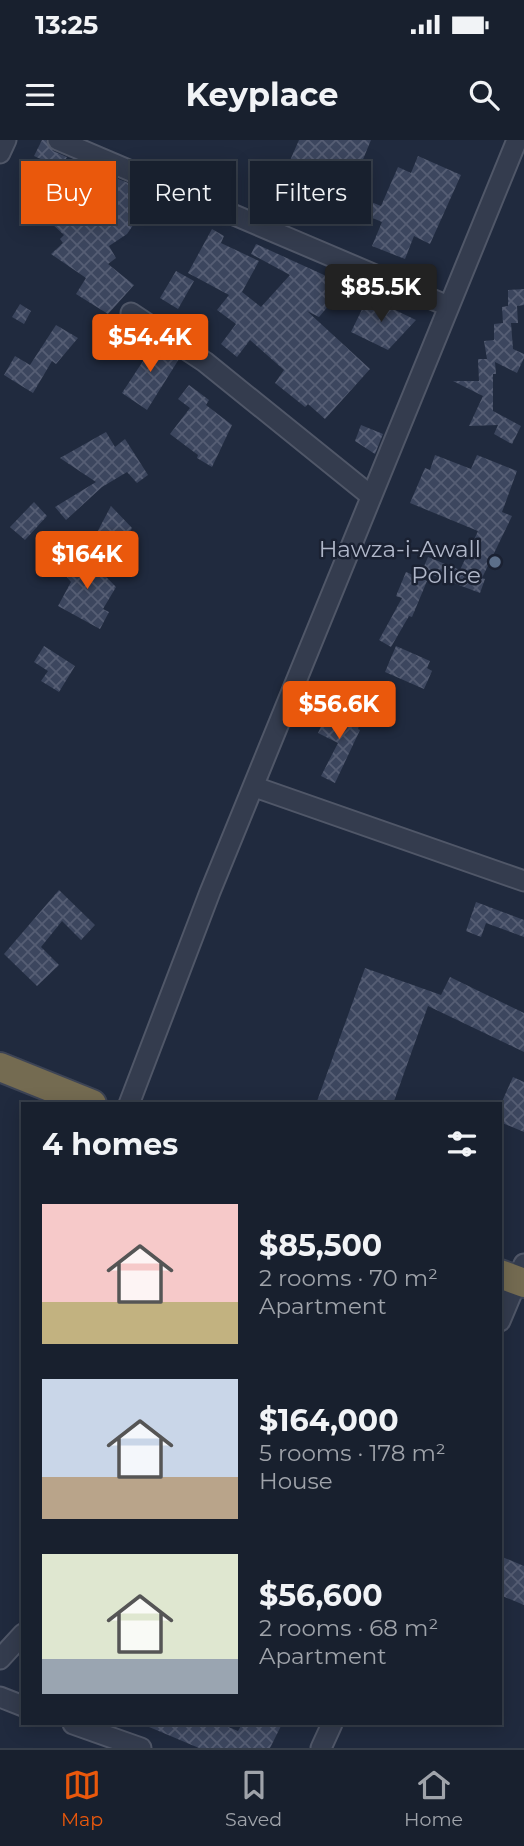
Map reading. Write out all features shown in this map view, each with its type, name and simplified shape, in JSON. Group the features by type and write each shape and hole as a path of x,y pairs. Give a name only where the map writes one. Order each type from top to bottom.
{"highway":[{"path":"0,1067 87,1102"}],"street":[{"path":"0,153 6,140"},
{"path":"58,140 448,306"},
{"path":"130,1102 210,892 517,140"},
{"path":"131,313 205,362 371,496"},
{"path":"255,787 524,881"},
{"path":"502,1315 516,1275"},
{"path":"0,1659 21,1636"},
{"path":"0,1697 21,1705"},
{"path":"76,1725 141,1748"},
{"path":"321,1748 332,1725"}],"building":[{"path":"42,140 46,140 53,151 67,157 65,161 45,161 34,156"},
{"path":"299,140 371,140 362,161 290,161"},
{"path":"418,156 461,175 430,244 414,236 405,259 372,246 382,222 371,217 371,202 381,206 398,167 411,173"},
{"path":"116,178 130,184 130,224 134,224 127,234 109,246 116,258 108,264 134,285 108,314 76,294 86,278 51,254 63,243 60,239 64,235 52,224 116,224"},
{"path":"212,229 224,236 221,243 259,261 242,292 261,307 290,275 251,254 256,244 346,285 319,317 307,311 370,369 325,419 308,404 305,407 275,383 284,370 250,340 237,357 221,344 236,324 217,310 229,295 188,273"},
{"path":"176,271 194,281 178,309 160,298"},
{"path":"524,289 524,305 517,306 518,323 511,323 513,349 524,354 524,358 517,373 495,362 496,374 493,374 493,411 521,426 512,444 494,434 498,425 469,426 483,396 453,381 479,381 478,359 487,359 484,341 494,340 494,324 503,323 502,307 508,306 508,290"},
{"path":"368,297 416,320 388,350 351,332"},
{"path":"20,304 31,311 24,324 12,317"},
{"path":"56,325 78,338 56,364 52,361 33,393 4,375 15,356 30,365"},
{"path":"143,336 179,359 147,410 122,393 149,352 138,345"},
{"path":"189,385 209,400 206,405 232,425 212,467 197,458 198,455 170,434 190,408 178,399"},
{"path":"361,425 383,434 375,454 355,441"},
{"path":"106,432 115,447 125,439 148,475 137,483 127,472 102,487 66,520 55,507 96,482 60,458"},
{"path":"435,455 471,469 477,455 517,471 502,512 512,516 482,578 485,579 480,593 422,571 428,557 460,570 478,531 410,503 425,468 430,470"},
{"path":"34,502 47,516 25,540 10,527"},
{"path":"111,506 132,528 119,554 93,540"},
{"path":"79,549 116,587 103,609 109,612 100,629 58,606 71,582 65,575 71,570 64,562"},
{"path":"406,572 427,581 412,617 409,616 391,647 379,640 402,598 396,596"},
{"path":"44,646 75,666 59,692 41,681 48,671 34,662"},
{"path":"396,646 430,661 427,668 432,671 424,689 385,672"},
{"path":"330,707 360,723 360,730 335,783 321,776 338,743 318,733"},
{"path":"59,890 95,925 81,940 62,921 41,947 59,965 37,986 4,954"},
{"path":"476,902 524,920 524,937 486,923 481,937 466,931"},
{"path":"365,968 441,995 450,977 524,1013 524,1052 428,1006 394,1102 317,1102"},
{"path":"513,1077 524,1082 524,1132 502,1123 502,1102"},
{"path":"502,1557 524,1566 524,1605 502,1596"},
{"path":"144,1725 223,1725 238,1731 241,1725 282,1725 270,1748 199,1748"}],"place":[{"name":"Hawza-i-Awall Police","path":"495,562"}]}
